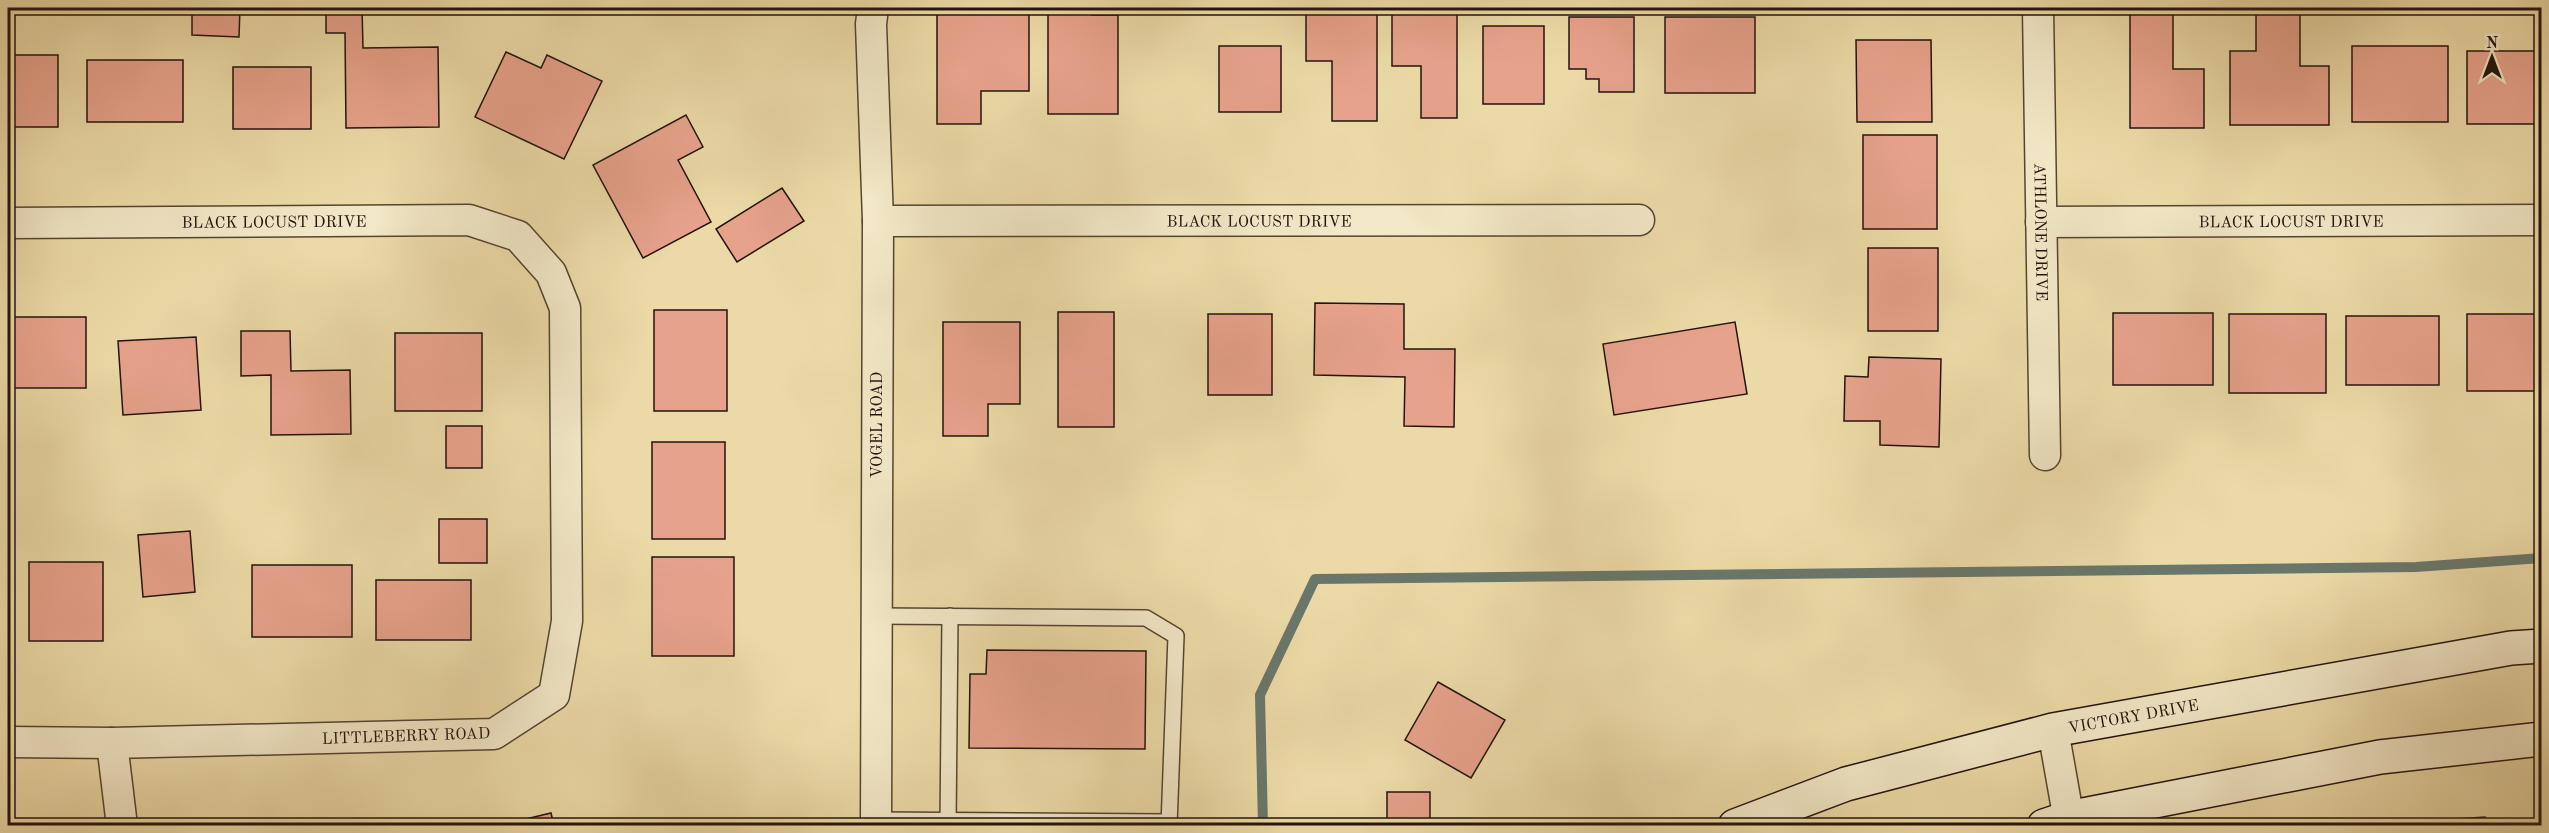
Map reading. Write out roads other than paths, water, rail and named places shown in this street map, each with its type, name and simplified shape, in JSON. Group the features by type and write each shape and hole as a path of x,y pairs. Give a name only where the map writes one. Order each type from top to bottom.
{"main road":[{"name":"VICTORY DRIVE","path":"1735,825 1846,784 2053,730 2500,650 2541,646"},
{"path":"2060,823 2380,758 2541,739"}],"street":[{"name":"ATHLONE DRIVE","path":"2038,8 2044,455"},
{"name":"VOGEL ROAD","path":"870,13 878,220 876,823"},
{"name":"BLACK LOCUST DRIVE","path":"8,223 469,220 518,236 532,251"},
{"name":"BLACK LOCUST DRIVE","path":"878,220 1639,220"},
{"name":"BLACK LOCUST DRIVE","path":"2041,222 2541,220"},
{"name":"LITTLEBERRY ROAD","path":"8,742 112,743 494,734 554,695 567,621 565,308 551,273 532,251"},
{"path":"2053,730 2060,823"},
{"path":"112,743 122,825"}],"lane":[{"path":"876,616 1146,618 1176,636 1169,824 876,823"},
{"path":"948,823 950,616"}],"waterway":[{"path":"1263,826 1260,695 1315,579 2416,567 2542,558"}]}
